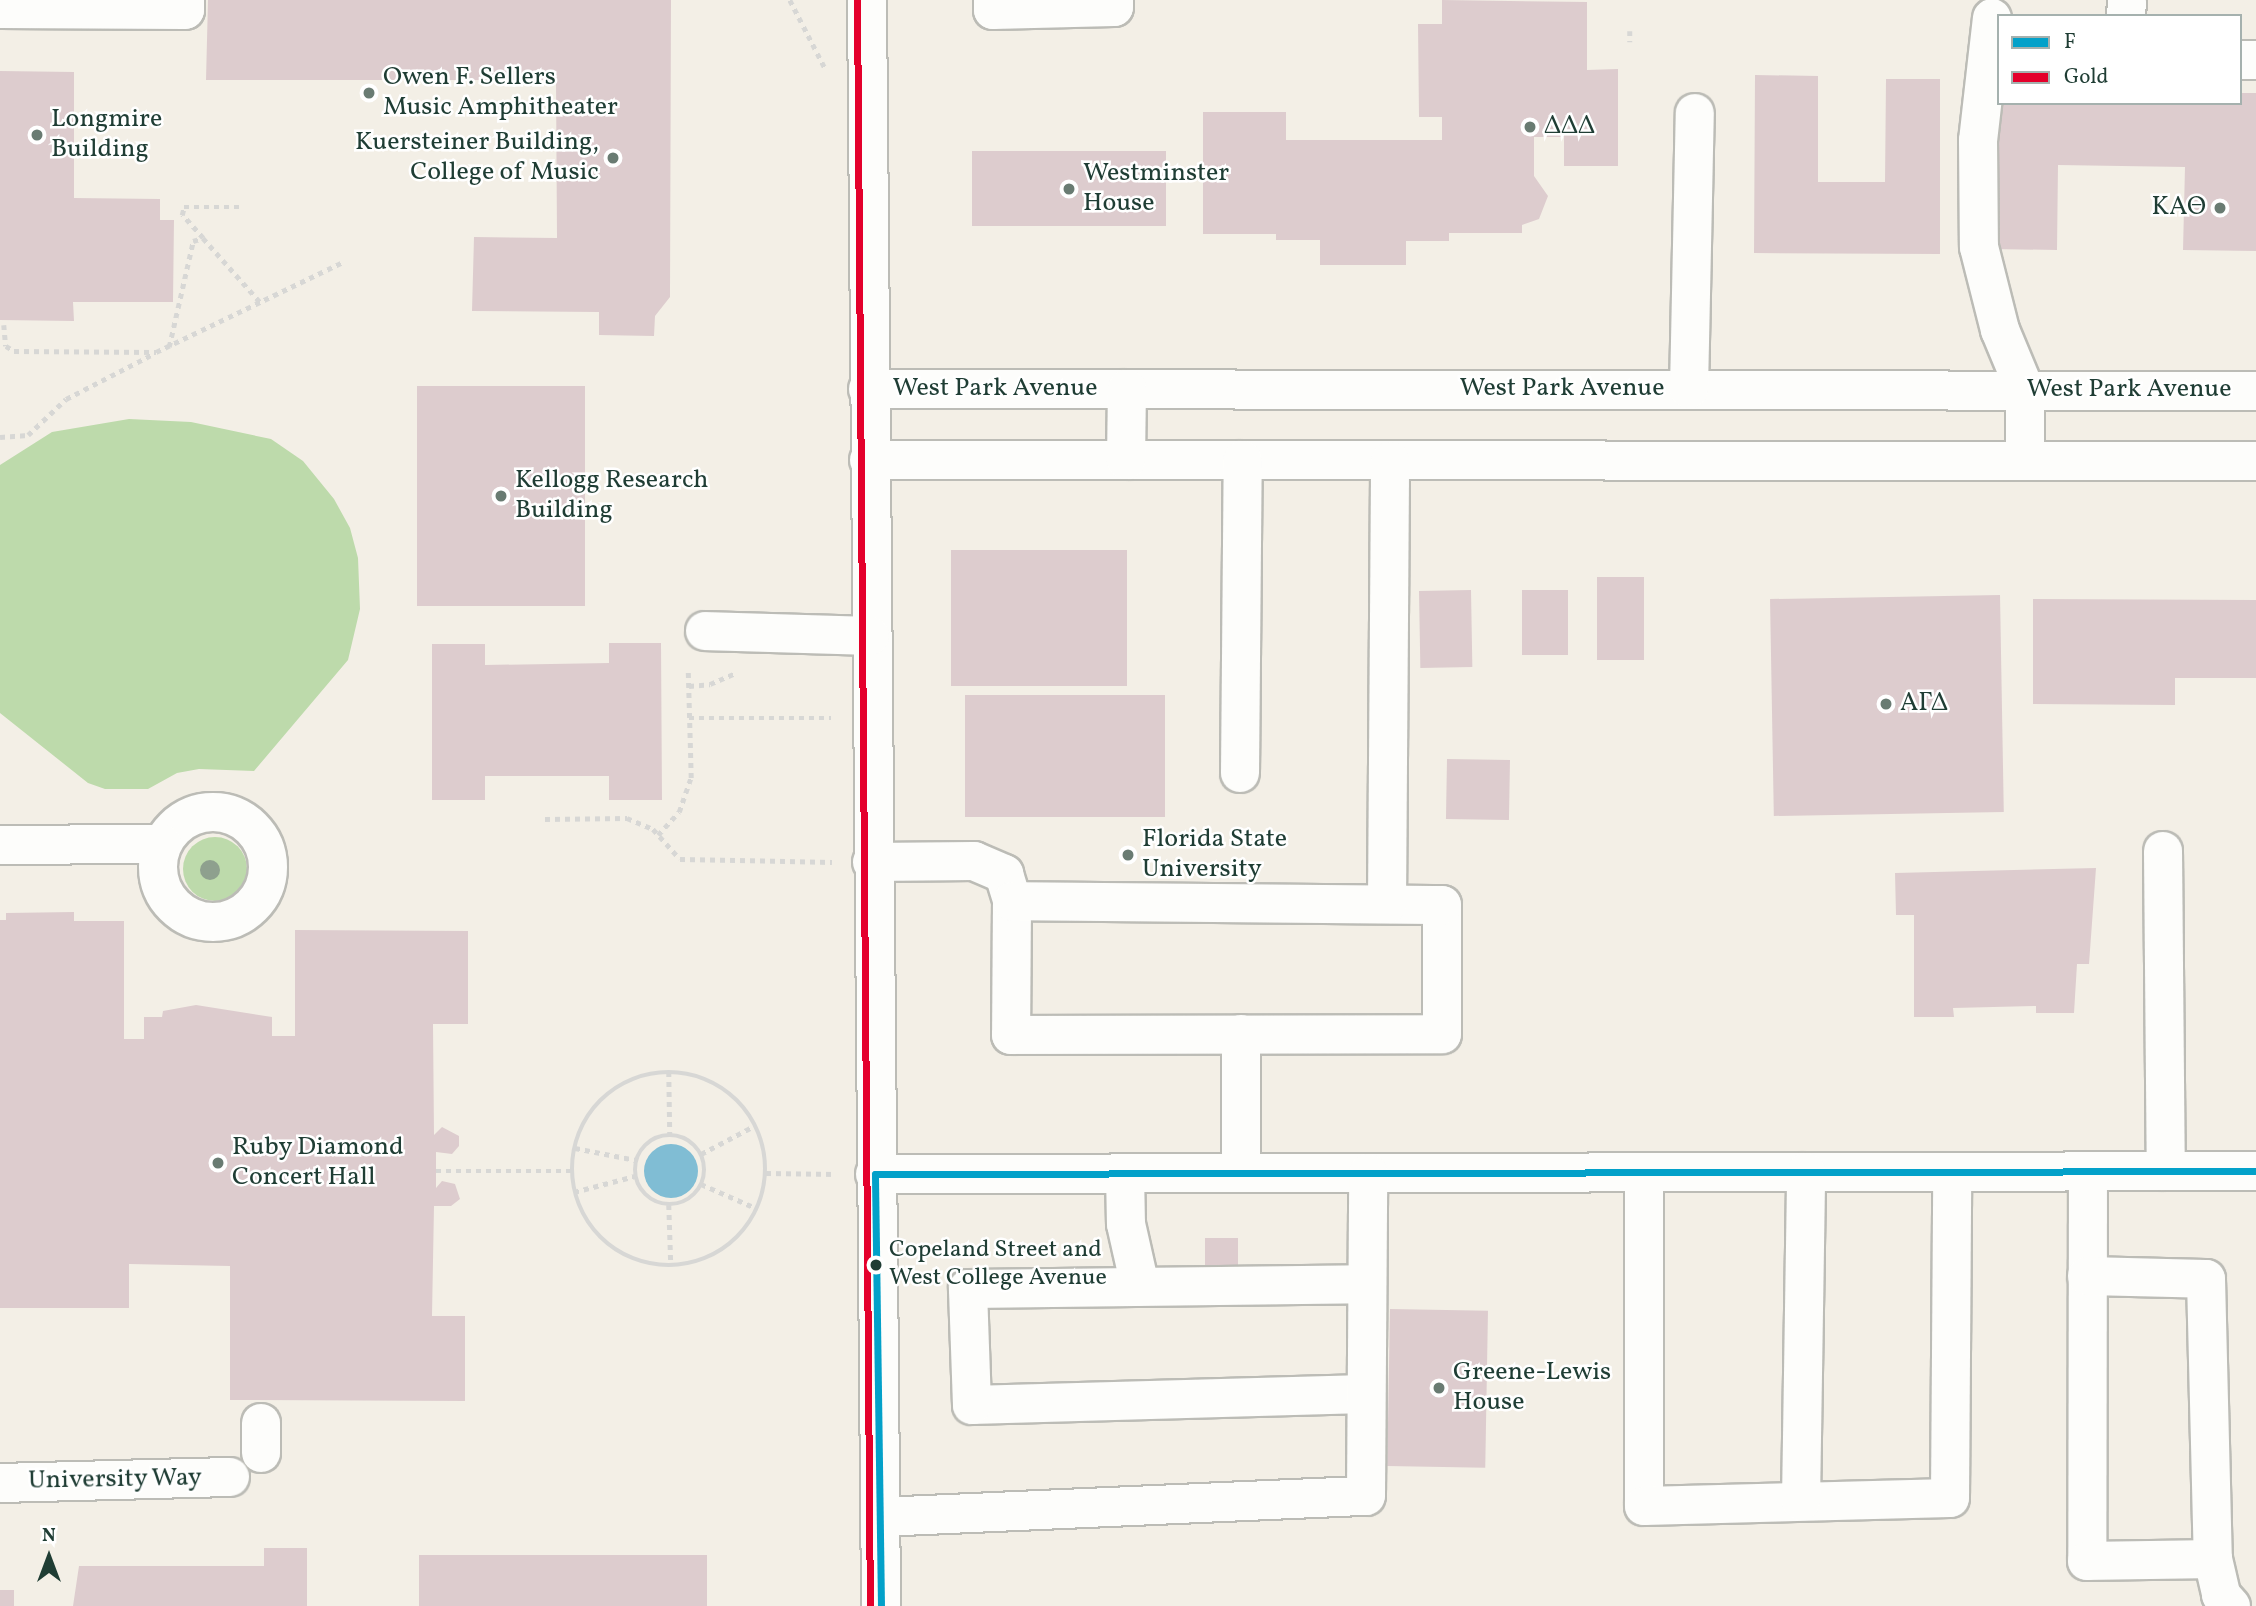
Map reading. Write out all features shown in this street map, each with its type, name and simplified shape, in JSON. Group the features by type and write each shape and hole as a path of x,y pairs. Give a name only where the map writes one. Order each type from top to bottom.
{"street":[{"path":"0,9 79,5 185,10 185,0"},
{"path":"867,0 867,388 881,1606"},
{"path":"993,0 993,10 1114,7 1114,0"},
{"path":"1995,12 1978,140 1979,247 2000,330 2025,390 2025,461"},
{"path":"1689,389 1695,113"},
{"name":"West Park Avenue","path":"867,388 2256,391"},
{"path":"1126,460 1127,388"},
{"path":"869,460 2256,461"},
{"path":"1240,773 1243,460"},
{"path":"1387,904 1390,461"},
{"path":"697,645 870,636"},
{"path":"0,845 162,844"},
{"path":"2163,851 2166,1171"},
{"path":"872,862 983,863 1004,874 1012,901 1011,1035 1442,1034 1442,905 1012,901"},
{"path":"1241,1034 1241,1173"},
{"path":"2088,1171 2087,1561 2213,1559"},
{"path":"875,1174 2256,1171"},
{"path":"1801,1501 1807,1172"},
{"path":"1644,1173 1644,1506 1950,1498 1952,1172"},
{"path":"1125,1173 1126,1224 1140,1286"},
{"path":"880,1517 1366,1496 1364,1394 1368,1173"},
{"path":"2088,1276 2206,1279 2213,1559 2221,1595 2231,1606"},
{"path":"1364,1394 972,1405 968,1289 1366,1284"},
{"name":"University Way","path":"0,1483 230,1477"}],"path":[{"path":"790,0 826,70"},
{"path":"1630,32 1630,42"},
{"path":"240,207 184,207 182,215 261,303"},
{"path":"169,348 187,255 193,241 203,238"},
{"path":"0,437 28,435 66,400 156,352 343,262"},
{"path":"4,325 6,346 14,351 156,352"},
{"path":"658,835 686,800 691,778 689,718 697,645"},
{"path":"689,718 831,718"},
{"path":"545,818 627,818 658,835 680,859 833,862"},
{"path":"669,1072 670,1136"},
{"path":"669,1072 720,1086 741,1103 756,1125 766,1173 758,1209 741,1235 716,1254 670,1266 645,1263 599,1237 574,1192 571,1171 580,1129 595,1106 616,1088 641,1076 669,1072"},
{"path":"701,1154 756,1125"},
{"path":"670,1136 687,1139 701,1154 705,1168 701,1184 691,1198 669,1206 647,1198 635,1176 636,1160 653,1138 670,1136"},
{"path":"575,1148 636,1160"},
{"path":"436,1171 571,1171"},
{"path":"766,1173 875,1174"},
{"path":"574,1192 635,1176"},
{"path":"701,1184 758,1209"},
{"path":"669,1206 670,1266"}],"green space":[{"path":"129,419 191,422 271,439 303,461 334,499 350,528 358,558 360,609 348,660 254,771 199,769 177,773 148,789 105,789 88,783 0,713 0,465 52,432"},
{"path":"215,837 227,839 238,846 245,857 245,881 238,892 227,899 215,901 203,899 192,892 185,881 183,869 185,857 192,846 203,839"}],"water":[{"path":"671,1144 690,1152 698,1171 690,1190 671,1198 652,1190 644,1171 652,1152"}],"building":[{"name":"Kuersteiner Building, College of Music","path":"208,0 671,0 670,297 655,316 654,336 599,335 599,312 472,311 474,237 557,238 556,80 206,80"},
{"name":"ΔΔΔ","path":"1442,0 1587,2 1587,70 1618,69 1618,166 1564,166 1564,137 1534,137 1534,176 1548,196 1539,219 1522,225 1522,233 1449,233 1449,241 1406,241 1406,265 1320,265 1320,240 1276,240 1276,234 1203,234 1203,112 1286,112 1286,140 1442,140 1442,117 1419,117 1418,24 1442,24"},
{"name":"Longmire Building","path":"0,71 74,72 74,198 160,199 160,220 174,220 173,302 73,302 74,321 0,320"},
{"path":"1755,75 1818,76 1818,182 1885,182 1886,79 1940,79 1940,254 1754,253"},
{"name":"ΚΑΘ","path":"2242,93 2256,93 2256,251 2183,250 2185,167 2058,165 2057,250 1993,249 1999,105 2242,105"},
{"name":"Westminster House","path":"972,151 1166,151 1166,226 972,226"},
{"name":"Kellogg Research Building","path":"417,386 585,386 585,606 417,606"},
{"path":"951,550 1127,550 1127,686 951,686"},
{"path":"1597,577 1644,577 1644,660 1597,660"},
{"path":"1471,590 1472,667 1420,668 1419,591"},
{"path":"1522,590 1568,590 1568,655 1522,655"},
{"name":"ΑΓΔ","path":"2000,595 2004,812 1774,816 1770,599"},
{"path":"2033,599 2256,600 2256,678 2175,678 2175,705 2033,704"},
{"path":"609,643 661,643 662,800 609,800 609,776 485,776 485,800 432,800 432,644 485,644 485,665 609,663"},
{"path":"965,695 1165,695 1165,817 965,817"},
{"path":"1447,759 1510,760 1509,820 1446,819"},
{"path":"2096,868 2089,964 2077,964 2074,1013 2036,1013 2036,1006 1953,1008 1954,1017 1914,1017 1914,915 1896,915 1895,873"},
{"name":"Ruby Diamond Concert Hall","path":"74,912 74,921 124,921 124,1039 144,1039 144,1017 162,1017 163,1011 196,1005 272,1017 272,1036 295,1036 295,930 468,931 468,1024 433,1024 434,1135 442,1127 459,1136 459,1146 452,1154 436,1152 436,1188 442,1181 455,1184 460,1199 451,1206 434,1206 432,1316 465,1316 465,1401 230,1400 230,1266 129,1264 129,1308 0,1308 0,920 6,920 6,913"},
{"path":"1205,1238 1238,1238 1238,1267 1205,1267"},
{"name":"Greene-Lewis House","path":"1390,1309 1488,1311 1485,1468 1387,1466"},
{"path":"264,1548 307,1548 307,1606 73,1606 79,1566 264,1566"},
{"path":"419,1555 707,1555 707,1606 419,1606"},
{"path":"0,1590 14,1590 14,1606 0,1606"}],"transit line":[{"name":"Gold","path":"857,0 870,1606"},
{"name":"F","path":"881,1606 875,1174 2256,1171"}],"place":[{"name":"Owen F. Sellers Music Amphitheater","path":"369,93"},
{"name":"ΔΔΔ","path":"1530,127"},
{"name":"Longmire Building","path":"37,135"},
{"name":"Kuersteiner Building, College of Music","path":"613,158"},
{"name":"Westminster House","path":"1069,189"},
{"name":"ΚΑΘ","path":"2220,208"},
{"name":"Kellogg Research Building","path":"501,496"},
{"name":"ΑΓΔ","path":"1886,704"},
{"name":"Florida State University","path":"1128,855"},
{"name":"Ruby Diamond Concert Hall","path":"218,1163"},
{"name":"Copeland Street and West College Avenue","path":"876,1265"},
{"name":"Greene-Lewis House","path":"1439,1388"}]}
